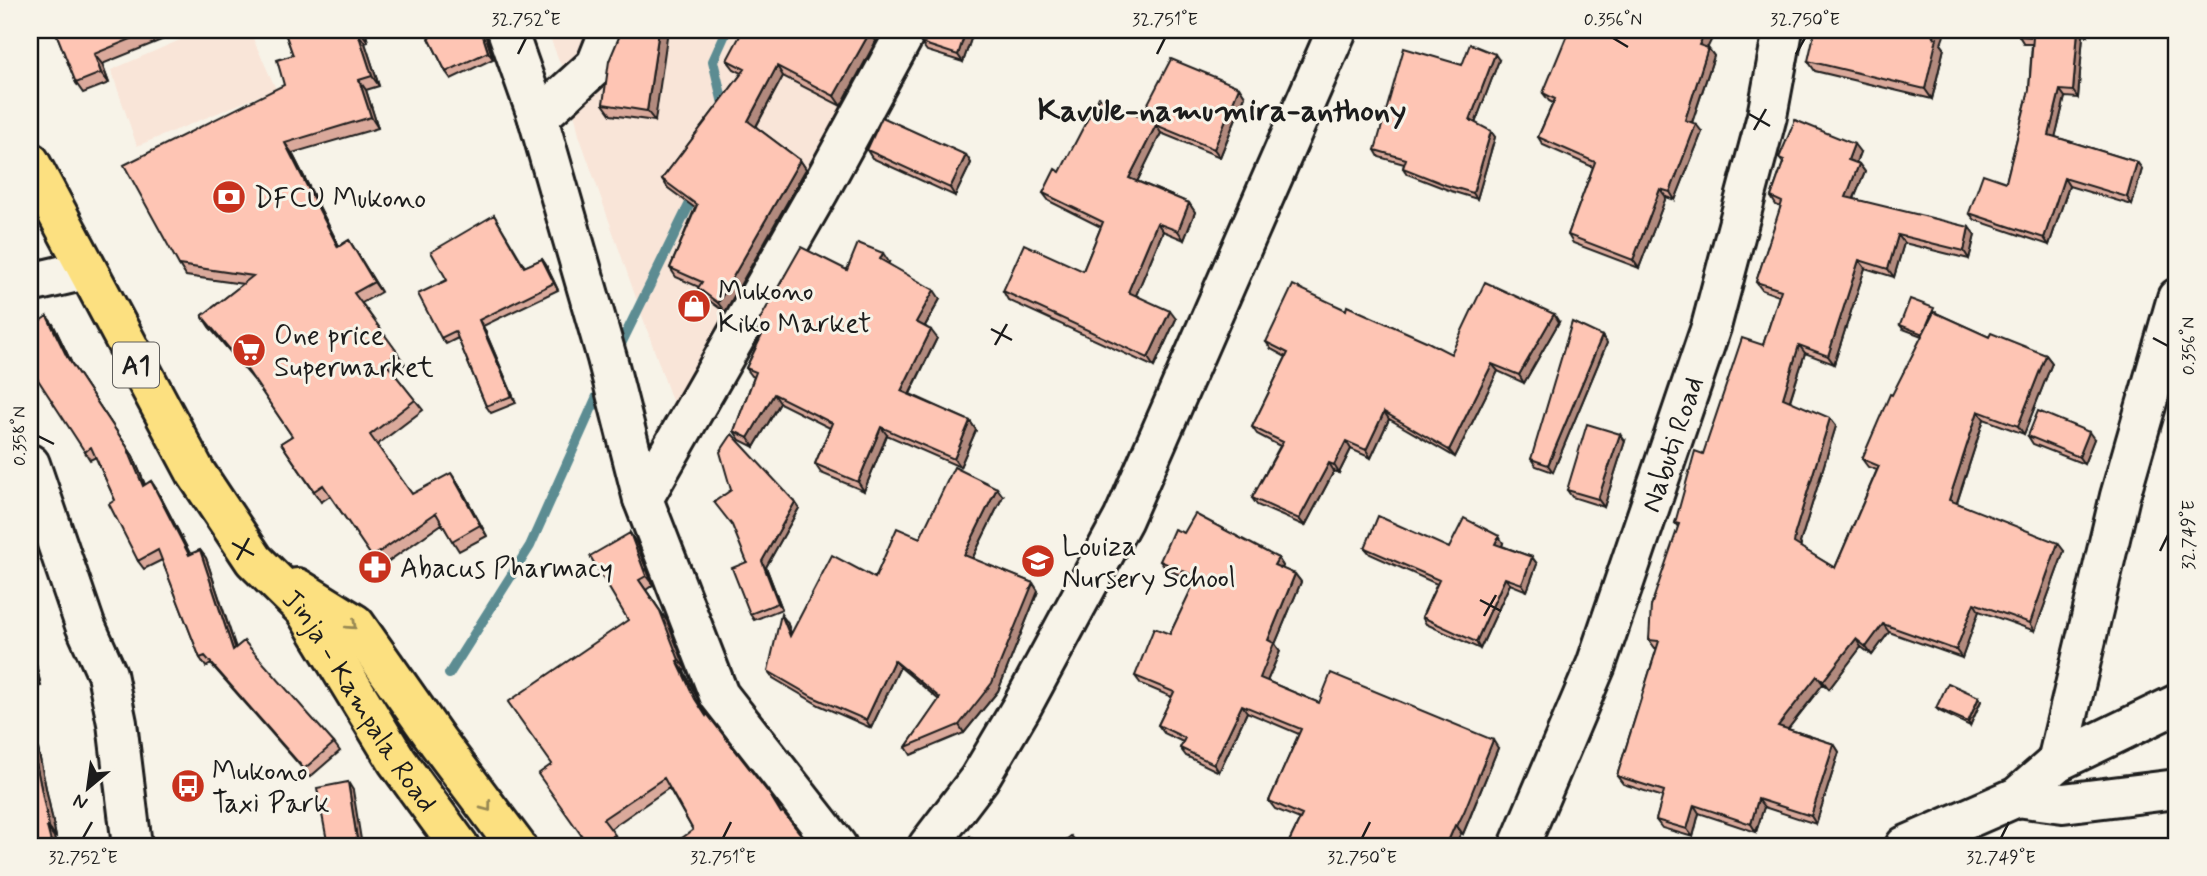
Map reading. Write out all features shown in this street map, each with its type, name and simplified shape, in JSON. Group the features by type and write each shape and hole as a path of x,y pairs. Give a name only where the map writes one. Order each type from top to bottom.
{"highway":[{"name":"Jinja - Kampala Road","path":"30,162 196,473 254,560 305,610 397,761 459,846"},
{"name":"Jinja - Kampala Road","path":"254,560 355,624 516,846"},
{"path":"397,761 430,846"}],"street":[{"path":"507,30 538,118 607,358 643,499 719,695 836,846"},
{"path":"538,118 596,65 610,30"},
{"path":"643,499 819,191 907,30"},
{"path":"928,846 979,779 1123,519 1337,30"},
{"name":"Nabuti Road","path":"1519,846 1596,665 1711,327 1767,116 1783,30"},
{"path":"30,283 86,270"},
{"path":"2057,762 2120,496 2177,298"},
{"path":"30,464 85,625 107,674 117,723 132,846"},
{"path":"1905,846 2017,797 2057,762 2177,704"},
{"path":"2017,797 2063,803 2177,789"}],"shaded area":[{"path":"203,30 249,30 276,89 137,146 111,70"},
{"name":"Mukono Kiko Market","path":"547,30 907,30 679,421 579,135 568,83"}],"building":[{"path":"55,30 153,30 94,54 101,73 76,83"},
{"path":"284,30 361,32 358,33 372,76 359,80 371,117 285,143 338,247 349,240 374,282 354,293 398,353 385,362 415,400 370,435 412,494 451,473 480,525 452,541 436,513 372,557 323,485 314,491 281,443 292,436 248,371 202,316 253,276 179,265 124,165 284,85 277,60 293,55"},
{"path":"425,30 481,30 488,52 446,72"},
{"path":"622,30 659,30 647,111 603,104 609,61"},
{"path":"743,30 870,32 834,96 777,66 748,121 800,160 718,303 698,288 702,282 670,268 697,205 662,179 745,69 727,60"},
{"path":"926,30 966,30 958,55 921,43"},
{"path":"1569,30 1707,30 1699,45 1708,48 1685,120 1696,124 1670,192 1660,189 1633,260 1568,235 1595,162 1538,137 1555,99 1543,93"},
{"path":"1815,30 1936,30 1933,37 1937,38 1925,89 1808,61"},
{"path":"2019,30 2078,30 2073,91 2060,90 2049,135 2137,162 2127,197 2064,178 2044,238 1969,213 1983,174 2006,182 2029,90 2033,37 2019,36"},
{"path":"1470,44 1495,54 1470,120 1491,131 1473,193 1403,168 1406,159 1375,150 1404,48 1462,65"},
{"path":"1171,59 1239,87 1214,149 1156,125 1129,178 1189,203 1178,231 1157,223 1128,292 1170,311 1148,358 1003,291 1024,244 1083,271 1103,222 1043,193 1055,169 1060,172 1099,97 1141,117"},
{"path":"882,117 966,155 950,188 867,150"},
{"path":"1795,120 1854,144 1848,160 1859,164 1846,197 1969,227 1964,251 1898,235 1888,269 1859,260 1828,356 1799,345 1783,398 1830,418 1794,543 1835,568 1879,466 1862,459 1890,394 1892,395 1934,312 1989,337 1991,333 2046,355 2018,426 1978,411 1949,500 2058,543 2030,623 1974,603 1956,650 1883,624 1866,647 1856,639 1823,681 1817,676 1778,726 1834,744 1811,816 1758,799 1751,824 1694,805 1687,829 1656,820 1664,791 1617,776 1659,641 1649,640 1651,606 1679,524 1675,523 1695,451 1703,454 1742,338 1763,345 1781,290 1756,282 1782,202 1771,197 1784,160 1779,158"},
{"path":"494,215 524,267 542,259 554,283 479,320 512,396 486,406 455,331 441,338 418,294 447,280 431,252"},
{"path":"858,243 883,253 880,259 934,290 916,322 931,330 901,391 970,421 954,459 881,427 858,482 815,464 832,423 774,394 748,438 734,431 756,372 746,368 763,333 755,328 801,247 847,270"},
{"path":"1485,282 1554,314 1519,375 1492,364 1449,450 1384,412 1366,450 1346,441 1334,465 1329,463 1299,519 1252,498 1283,442 1252,427 1288,353 1266,342 1293,285 1346,310 1347,306 1451,354"},
{"path":"1910,299 1934,308 1923,334 1900,325"},
{"path":"47,316 67,357 127,447 143,486 151,481 189,555 200,550 233,650 244,641 334,743 304,769 205,656 200,658 158,550 138,561 109,504 115,500 91,447 85,452 33,372 30,362 30,328"},
{"path":"1572,322 1602,336 1548,465 1531,459"},
{"path":"2038,411 2089,432 2079,457 2028,436"},
{"path":"1587,424 1620,434 1598,499 1567,490"},
{"path":"732,434 795,502 762,561 778,603 750,614 732,568 747,562 732,525 714,502 731,490 720,452"},
{"path":"954,467 997,488 964,555 1033,583 992,683 959,725 906,747 940,698 894,660 866,720 813,697 768,671 781,614 790,636 832,555 875,578 897,528 920,538"},
{"path":"1195,514 1278,558 1274,565 1295,574 1268,640 1274,643 1260,678 1319,703 1331,673 1493,740 1464,812 1446,846 1360,846 1343,839 1340,846 1287,846 1302,815 1269,801 1301,729 1242,705 1214,764 1180,748 1185,738 1158,725 1174,692 1135,676 1154,628 1170,634 1197,577 1160,561 1174,529 1184,533"},
{"path":"1378,516 1449,548 1464,518 1499,536 1495,544 1532,557 1522,584 1505,578 1476,642 1422,617 1439,580 1365,548"},
{"path":"630,533 646,576 639,580 660,611 679,660 677,661 695,699 781,813 783,812 810,846 671,846 693,830 664,778 603,819 615,835 589,846 538,774 552,764 508,702 628,620 590,556"},
{"path":"30,658 34,676 30,677"},
{"path":"1948,683 1979,697 1968,722 1936,708"},
{"path":"30,734 47,827 52,846 30,846"},
{"path":"348,782 358,846 328,846 317,788"},
{"path":"970,836 978,846 956,846"},
{"path":"1071,836 1080,846 1059,846"},
{"path":"1222,839 1239,846 1219,846"}],"waterway":[{"path":"725,112 713,61 727,30"},
{"path":"617,352 695,193"},
{"path":"449,674 530,546 602,385"}],"place":[{"name":"DFCU Mukono","path":"229,197"},
{"name":"Mukono Kiko Market","path":"694,306"},
{"name":"One price Supermarket","path":"249,350"},
{"name":"Louiza Nursery School","path":"1038,561"},
{"name":"Abacus Pharmacy","path":"375,567"},
{"name":"Mukono Taxi Park","path":"188,786"}],"district":[{"name":"Kavule-namumira-anthony","path":"1222,109"}]}
